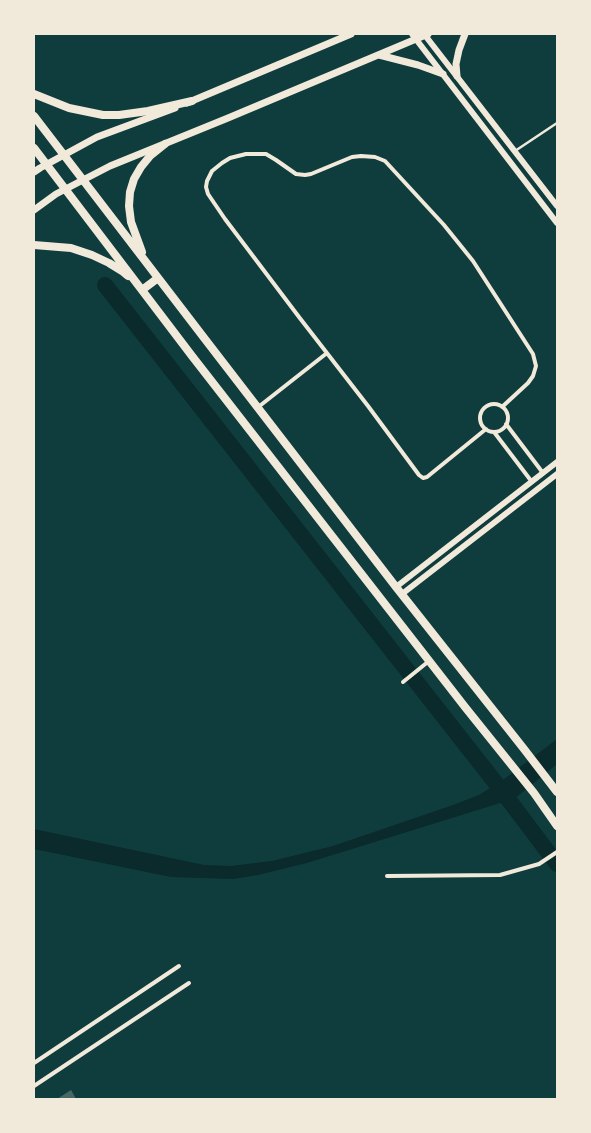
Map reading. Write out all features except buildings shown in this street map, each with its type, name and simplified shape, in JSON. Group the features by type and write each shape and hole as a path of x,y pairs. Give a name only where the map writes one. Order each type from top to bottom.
{"highway":[{"path":"34,94 69,108 102,115 119,115 148,111 192,101"},
{"path":"34,116 257,408 524,748 554,789"},
{"path":"146,262 131,222 129,206 130,192 141,167 150,156 165,144"},
{"path":"34,148 426,664 509,761 557,826"},
{"path":"34,245 71,248 92,255 122,271 140,286"},
{"path":"140,286 158,278"}],"main road":[{"path":"330,43 335,34"},
{"path":"34,172 97,137 192,101 351,34"},
{"path":"34,210 56,194 110,166 379,55 414,36 426,34"},
{"path":"457,76 456,64 466,34"},
{"path":"379,55 412,63 443,74"}],"street":[{"path":"426,34 557,206"},
{"path":"414,36 557,223"},
{"path":"486,430 427,477 423,478 229,226 208,194 206,187 207,181 212,171 230,158 246,154 266,154 296,174 304,175 311,174 352,157 375,157 384,161 444,226 473,261 533,354 536,366 533,376 502,407"},
{"path":"257,408 327,353"},
{"path":"492,404 497,404 502,407 507,416 506,424 501,430 494,432 486,430 482,426 480,417 484,408 492,404"},
{"path":"506,424 543,473"},
{"path":"494,432 532,482"},
{"path":"396,586 557,462"},
{"path":"402,594 557,474"},
{"path":"403,682 426,664"},
{"path":"387,876 500,876 539,864 557,852"},
{"path":"34,1063 179,966"},
{"path":"34,1086 189,983"}],"lane":[{"path":"514,151 557,123"}],"water":[{"path":"557,739 557,764 519,795 510,800 307,863 258,875 233,879 171,877 34,849 34,829 204,865 231,866 272,861 333,846 479,795 503,780"}],"waterway":[{"path":"105,285 502,791 557,864"}]}
